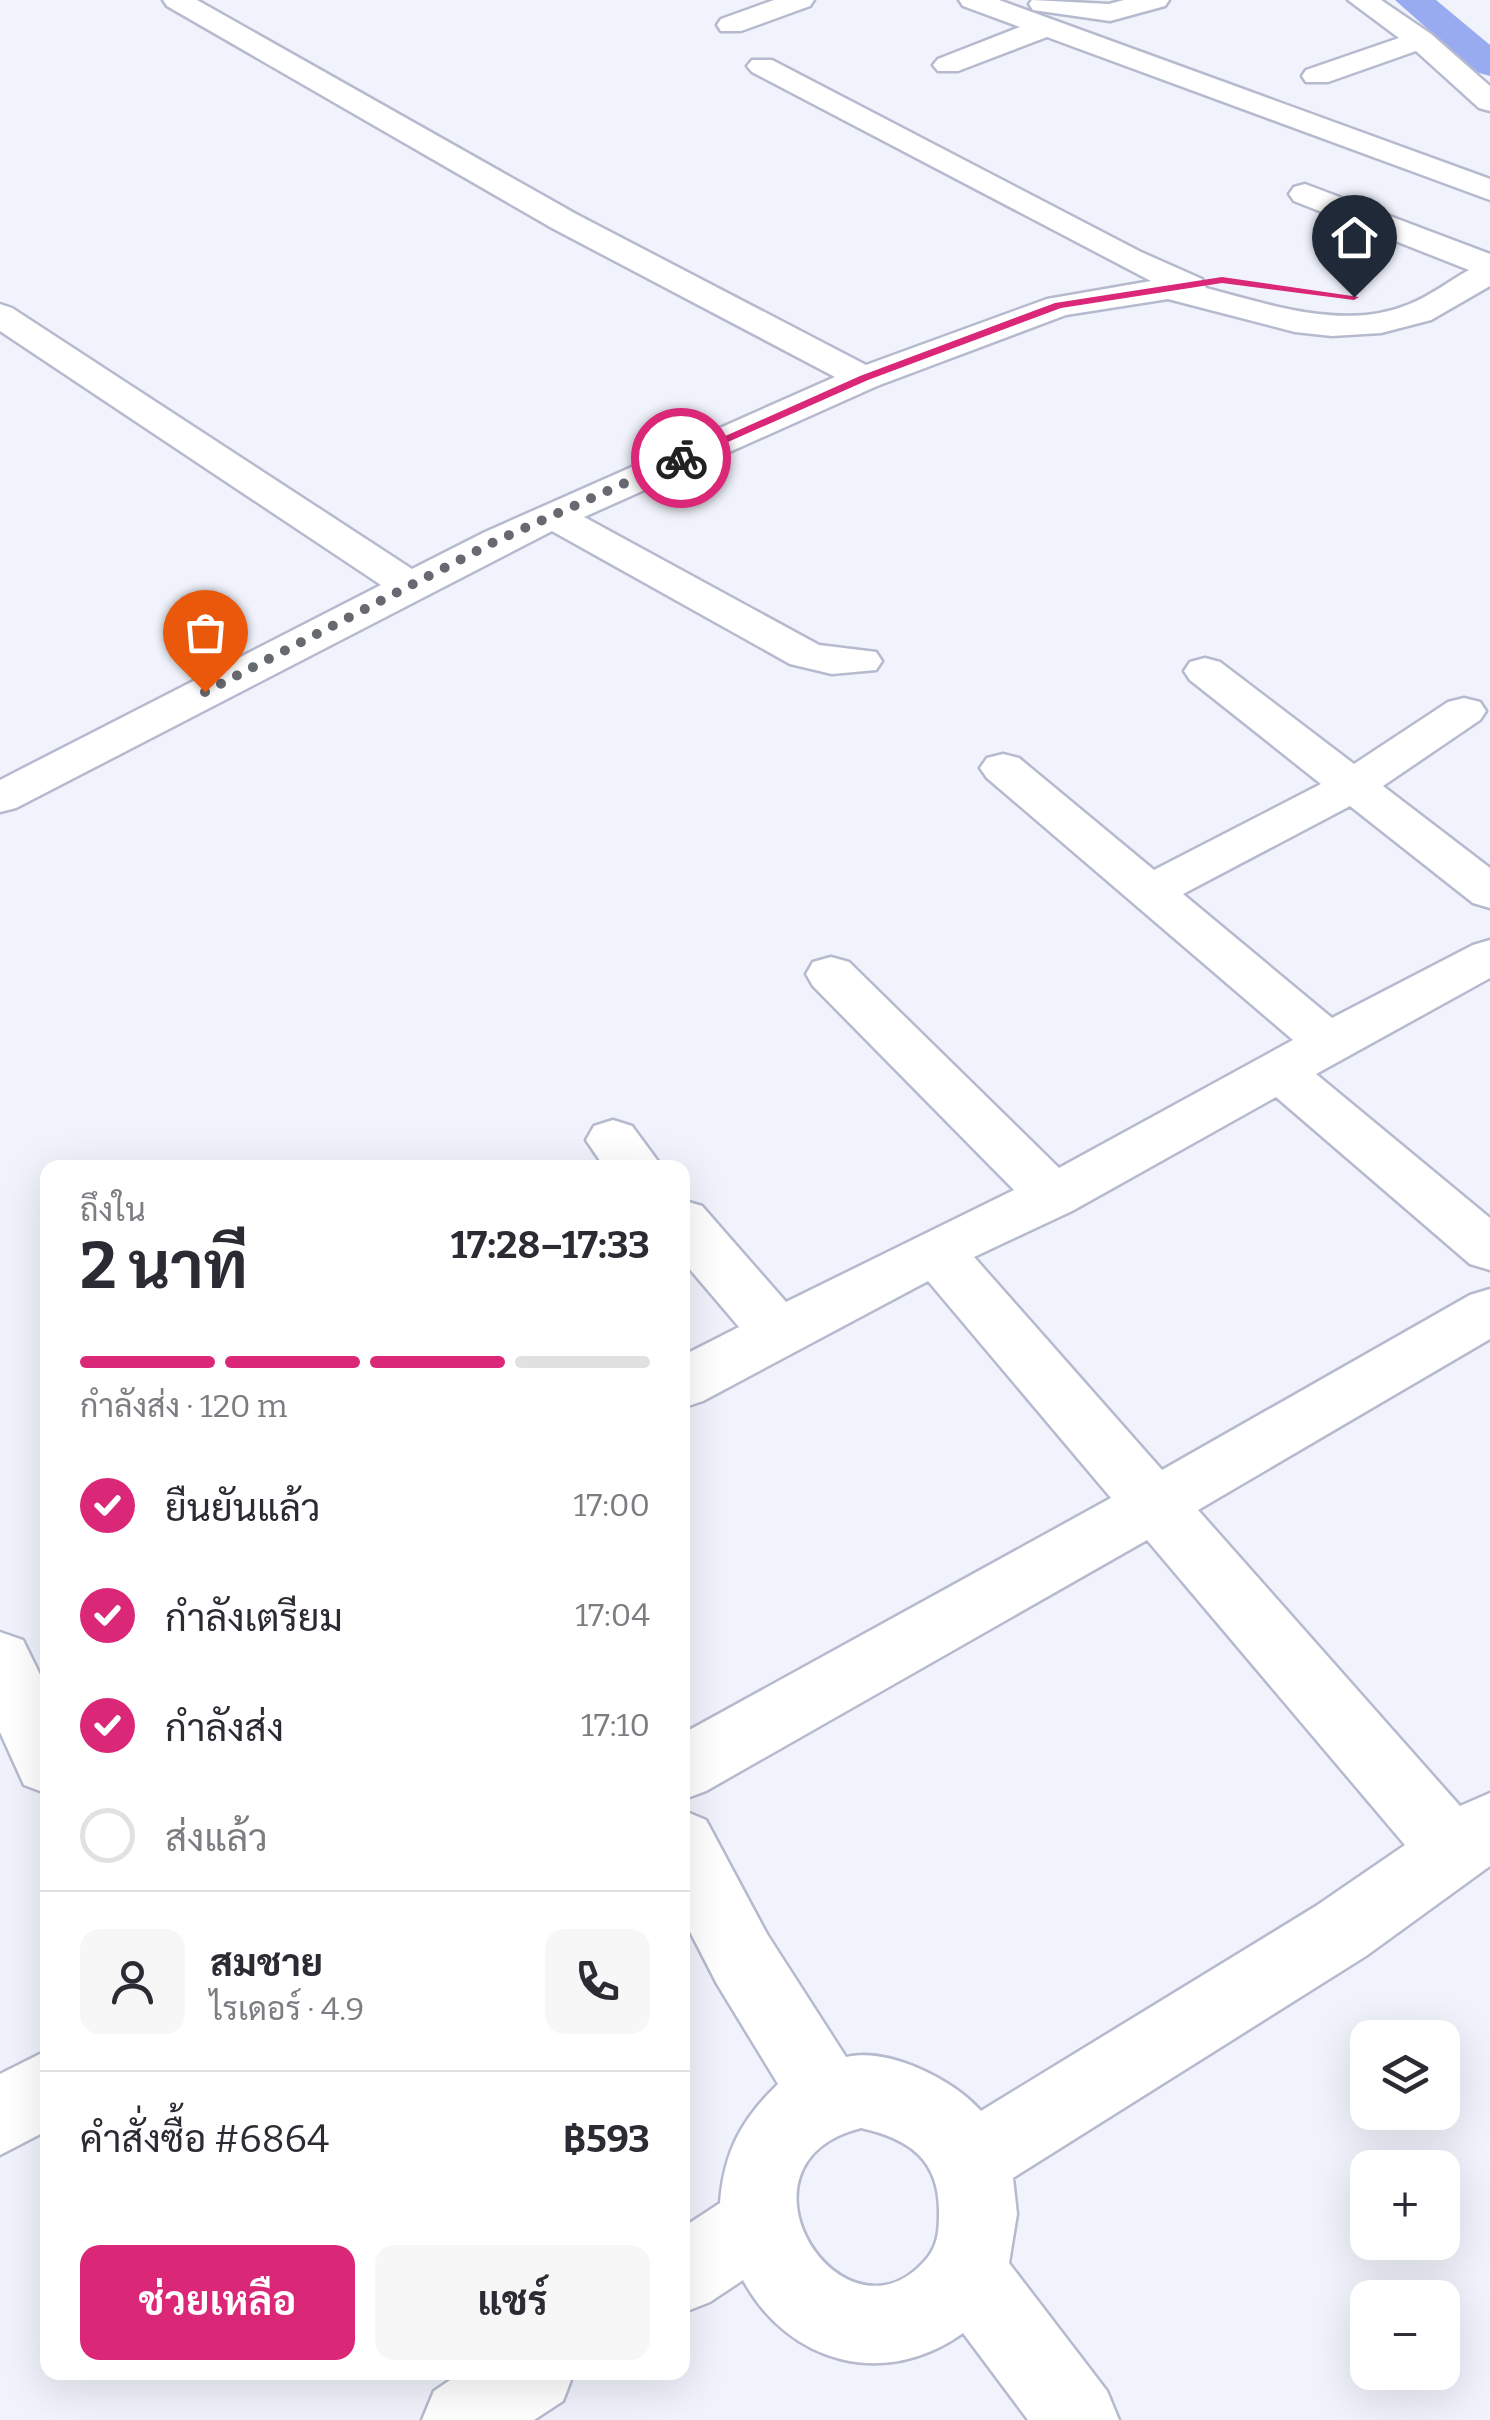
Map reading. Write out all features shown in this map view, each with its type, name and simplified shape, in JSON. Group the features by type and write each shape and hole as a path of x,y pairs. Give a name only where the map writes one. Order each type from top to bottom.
{"street":[{"path":"178,0 564,221 864,378"},
{"path":"731,24 800,0"},
{"path":"974,0 1490,190"},
{"path":"1031,0 1050,7 1110,13 1156,0"},
{"path":"1362,0 1421,40 1490,102"},
{"path":"948,65 1047,27"},
{"path":"1317,76 1421,40"},
{"path":"762,66 1179,287 1270,316 1332,325 1380,322 1419,313 1490,269"},
{"path":"1305,194 1490,269"},
{"path":"0,798 554,516 864,378 1058,306 1179,287"},
{"path":"0,314 410,586"},
{"path":"554,516 805,654 832,661 860,661"},
{"path":"1205,671 1490,892"},
{"path":"1150,892 1352,786 1464,712"},
{"path":"1003,768 1328,1042"},
{"path":"690,1380 935,1251 1053,1196 1328,1042 1490,957"},
{"path":"831,974 1053,1196"},
{"path":"1280,1072 1490,1249"},
{"path":"690,1230 777,1331"},
{"path":"935,1251 1157,1503 1472,1838 1341,1931 970,2161"},
{"path":"690,1764 1157,1503 1490,1311"},
{"path":"0,1661 40,1746"},
{"path":"690,1858 742,1959 829,2098"},
{"path":"861,2091 894,2096 923,2109 950,2131 970,2161 979,2197 977,2235 966,2271 941,2301 907,2322 867,2326 830,2318 796,2294 772,2262 759,2223 758,2192 766,2160 781,2133 802,2112 829,2098 861,2091"},
{"path":"0,2117 40,2093"},
{"path":"690,2269 759,2223"},
{"path":"966,2271 1078,2420"},
{"path":"463,2420 522,2380"}],"waterway":[{"path":"1413,0 1490,64"}],"way so far":[{"path":"205,692 498,540 681,458"}],"route":[{"path":"681,458 864,378 1058,306 1222,280 1354,297"}]}
